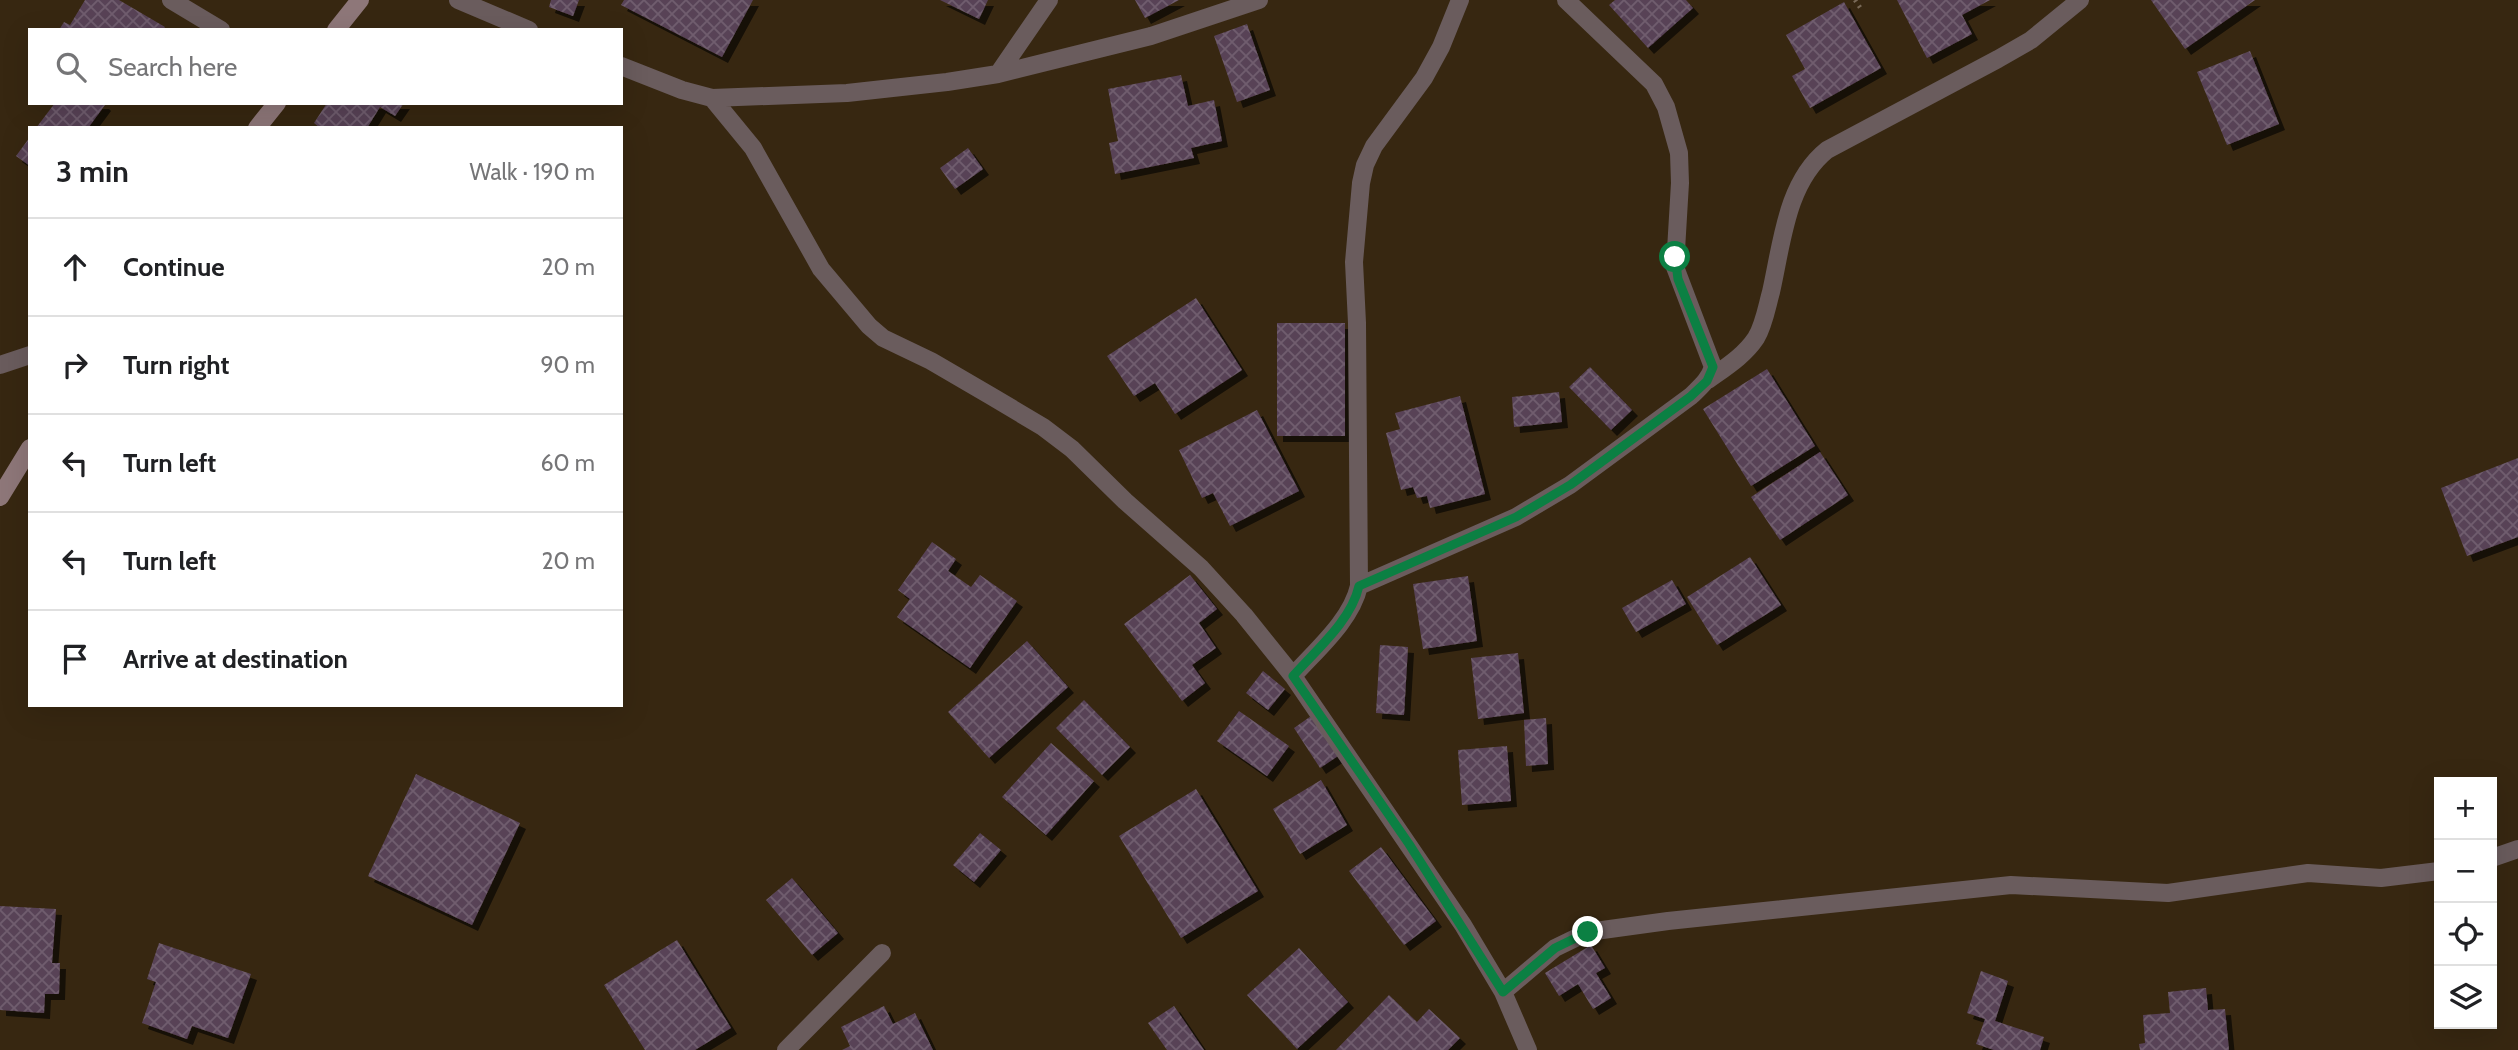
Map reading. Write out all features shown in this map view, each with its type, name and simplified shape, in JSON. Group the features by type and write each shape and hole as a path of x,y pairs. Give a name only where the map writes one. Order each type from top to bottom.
{"main road":[{"path":"338,28 360,0"},
{"path":"259,126 275,105"},
{"path":"0,497 28,451"}],"street":[{"path":"172,0 217,28"},
{"path":"458,0 524,28"},
{"path":"998,74 1049,0"},
{"path":"623,67 682,90 712,98 847,93 998,74 1151,36 1259,0"},
{"path":"1293,676 1337,626 1351,606 1359,586 1354,262 1365,164 1374,146 1424,78 1441,47 1460,0"},
{"path":"1566,0 1654,84 1663,98 1679,152 1675,267 1713,367 1707,381"},
{"path":"1359,586 1516,517 1570,485 1741,357 1758,336 1791,206 1799,186 1818,158 1827,150 2031,40 2080,0"},
{"path":"712,98 753,148 821,268 869,326 883,338 931,361 1002,402 1072,449 1201,568 1244,615 1293,676 1417,856 1503,992 1528,1050"},
{"path":"0,365 28,356"},
{"path":"2497,856 2518,849"},
{"path":"1503,992 1555,948 1588,932 1668,920 2011,885 2168,893 2308,873 2381,878 2434,872"},
{"path":"786,1050 882,953"}],"path":[{"path":"1855,0 1861,9"}],"building":[{"path":"85,0 119,0 165,27 60,28 64,22 70,25"},
{"path":"551,0 579,0 573,16 549,7"},
{"path":"624,0 753,0 722,57 621,5"},
{"path":"940,0 988,0 979,19"},
{"path":"1135,0 1179,0 1145,18"},
{"path":"1615,0 1686,0 1693,8 1648,48 1609,5"},
{"path":"1897,0 1990,0 1962,15 1972,34 1927,58"},
{"path":"2151,0 2255,0 2185,49"},
{"path":"1844,2 1881,68 1810,108 1792,76 1805,69 1786,35"},
{"path":"1247,24 1270,90 1237,102 1214,36"},
{"path":"2250,51 2279,124 2227,145 2197,72"},
{"path":"1181,75 1188,106 1214,100 1222,141 1191,148 1194,158 1115,174 1109,143 1118,141 1108,89"},
{"path":"53,105 105,105 89,126 38,126"},
{"path":"326,105 403,105 395,116 380,107 368,126 318,126 314,123"},
{"path":"28,140 28,165 16,156"},
{"path":"968,148 983,169 955,189 940,168"},
{"path":"1196,298 1242,370 1175,414 1155,383 1134,396 1107,356"},
{"path":"1277,323 1345,323 1345,436 1277,436"},
{"path":"1590,367 1632,410 1611,430 1569,387"},
{"path":"1767,369 1815,446 1751,486 1703,409"},
{"path":"1559,392 1562,422 1514,427 1512,397"},
{"path":"1460,396 1485,494 1430,508 1427,496 1417,498 1413,487 1401,490 1386,433 1400,429 1395,413"},
{"path":"1257,410 1299,491 1230,526 1213,493 1202,498 1179,450"},
{"path":"1820,452 1848,495 1780,540 1751,497"},
{"path":"2518,458 2518,537 2467,556 2441,488"},
{"path":"932,542 956,559 948,571 971,587 980,575 1017,601 970,668 897,617 910,599 898,590"},
{"path":"1750,557 1781,605 1717,645 1687,597"},
{"path":"1190,575 1217,609 1199,623 1216,648 1192,665 1205,683 1182,701 1124,624"},
{"path":"1468,576 1477,641 1423,649 1413,584"},
{"path":"1672,580 1686,604 1636,632 1622,608"},
{"path":"1027,641 1068,687 989,758 948,712"},
{"path":"1380,645 1408,647 1404,715 1376,713"},
{"path":"1518,653 1524,713 1478,719 1471,658"},
{"path":"1263,671 1285,689 1268,710 1246,693"},
{"path":"1084,700 1130,747 1102,775 1056,728"},
{"path":"1239,711 1289,746 1267,776 1217,741"},
{"path":"1314,714 1341,754 1320,768 1294,728"},
{"path":"1546,718 1548,764 1526,766 1524,720"},
{"path":"1051,743 1094,781 1046,835 1002,797"},
{"path":"1507,746 1511,801 1462,805 1458,750"},
{"path":"416,774 520,823 472,925 368,876"},
{"path":"1321,780 1347,825 1300,854 1273,809"},
{"path":"1196,789 1258,891 1181,938 1119,836"},
{"path":"980,833 1001,850 974,882 953,865"},
{"path":"1381,847 1436,921 1404,945 1349,871"},
{"path":"792,878 838,933 812,955 766,900"},
{"path":"0,906 56,909 52,963 60,963 59,994 45,994 44,1013 0,1010"},
{"path":"677,940 731,1028 695,1050 645,1050 604,985"},
{"path":"159,943 251,974 228,1038 192,1026 187,1039 142,1023 156,982 147,979"},
{"path":"1591,945 1605,968 1596,973 1611,998 1593,1009 1578,984 1559,996 1545,973"},
{"path":"1299,948 1348,1002 1297,1049 1247,995"},
{"path":"1981,971 2008,981 1995,1021 2044,1037 2040,1050 1994,1050 1976,1044 1985,1019 1967,1013"},
{"path":"2206,988 2208,1010 2225,1009 2229,1050 2140,1050 2139,1044 2145,1043 2143,1015 2170,1013 2168,992"},
{"path":"1389,995 1417,1022 1429,1009 1460,1038 1448,1050 1336,1050"},
{"path":"884,1006 893,1024 915,1013 933,1050 842,1050 850,1046 841,1027"},
{"path":"1174,1006 1204,1050 1167,1050 1148,1023"}],"route":[{"path":"1588,932 1555,948 1503,992 1463,925 1293,676 1337,626 1356,597 1359,586 1516,517 1570,485 1691,396 1707,381 1713,367 1678,279 1675,257"}]}
